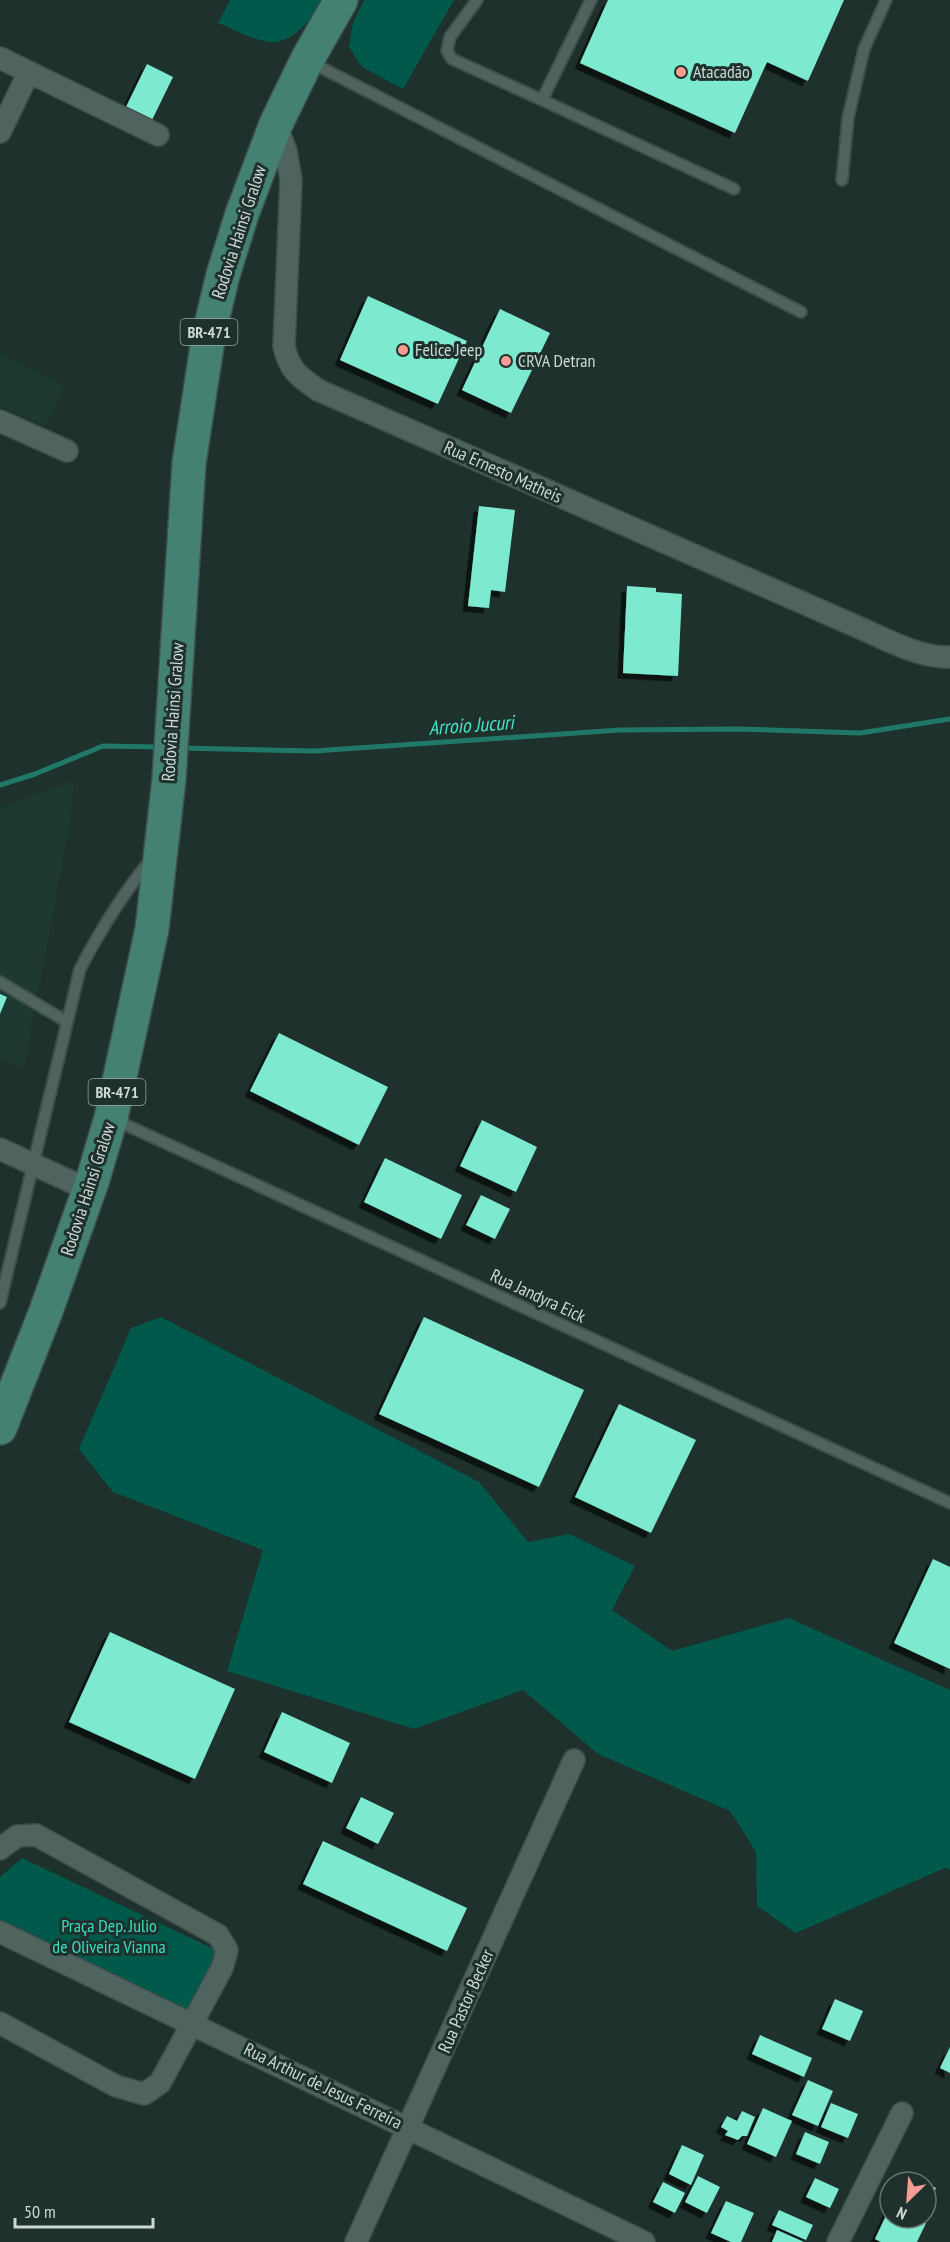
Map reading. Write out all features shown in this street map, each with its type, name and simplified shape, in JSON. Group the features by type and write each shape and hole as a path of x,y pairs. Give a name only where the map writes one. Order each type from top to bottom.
{"main road":[{"name":"Rodovia Hainsi Gralow","path":"0,1428 46,1311 89,1190 111,1118 152,929 169,779 189,463 209,333 223,275 239,225 276,124 341,0"}],"street":[{"path":"0,58 158,135"},
{"path":"0,132 28,72"},
{"name":"Rua Ernesto Matheis","path":"276,124 286,152 291,180 284,346 286,357 296,374 318,390 878,636 926,654 950,657"},
{"path":"0,422 67,451"},
{"path":"0,1149 89,1190"},
{"name":"Rua Pastor Becker","path":"356,2242 574,1760"},
{"path":"0,1849 17,1836 36,1836 218,1935 227,1950 222,1968 160,2083 144,2094 116,2086 0,2023"},
{"name":"Rua Arthur de Jesus Ferreira","path":"0,1932 644,2242"},
{"path":"838,2242 902,2113"}],"lane":[{"path":"477,0 450,38 447,51 452,59 734,189"},
{"path":"542,100 591,0"},
{"path":"842,180 848,118 864,49 886,0"},
{"path":"308,60 801,312"},
{"path":"0,1304 80,969 128,886 161,846"},
{"path":"0,982 67,1022"},
{"name":"Rua Jandyra Eick","path":"111,1118 950,1503"}],"shaded area":[{"path":"0,353 64,385 46,426 0,406"},
{"path":"74,780 72,810 24,1069 0,1058 0,808"}],"green space":[{"path":"230,0 325,0 310,19 291,37 270,42 218,23"},
{"path":"364,0 454,0 403,89 362,67 349,47 353,23"},
{"path":"161,1317 479,1482 528,1542 569,1534 635,1566 612,1610 672,1651 789,1618 950,1690 950,1870 945,1868 796,1933 757,1906 756,1852 730,1811 598,1754 523,1690 414,1729 227,1671 263,1550 113,1492 79,1449 131,1328"},
{"name":"Praça Dep. Julio de Oliveira Vianna","path":"22,1858 218,1951 191,2012 0,1921 0,1877"}],"building":[{"name":"Atacadão","path":"608,0 844,0 808,81 767,62 735,133 580,63"},
{"path":"147,64 173,77 152,120 126,107"},
{"name":"Felice Jeep","path":"368,296 467,341 438,404 340,360"},
{"name":"CRVA Detran","path":"500,309 550,333 511,413 462,390"},
{"path":"479,506 515,510 505,592 491,590 489,608 468,606"},
{"path":"627,586 656,588 656,592 682,594 678,676 623,673"},
{"path":"0,994 7,997 0,1014"},
{"path":"279,1033 388,1087 359,1145 250,1091"},
{"path":"482,1120 537,1147 516,1192 460,1166"},
{"path":"385,1158 462,1195 441,1239 364,1202"},
{"path":"481,1195 510,1209 495,1239 466,1225"},
{"path":"424,1317 584,1390 539,1487 379,1414"},
{"path":"619,1404 696,1440 651,1533 575,1497"},
{"path":"933,1559 950,1567 950,1669 894,1643"},
{"path":"110,1632 235,1689 195,1779 69,1722"},
{"path":"282,1712 350,1743 332,1783 264,1752"},
{"path":"361,1797 394,1813 378,1844 346,1828"},
{"path":"323,1841 467,1908 447,1951 303,1884"},
{"path":"835,1999 863,2011 850,2041 822,2029"},
{"path":"760,2035 812,2058 804,2077 752,2054"},
{"path":"950,2047 950,2073 940,2068"},
{"path":"808,2080 833,2091 818,2126 792,2115"},
{"path":"831,2103 858,2114 848,2138 821,2127"},
{"path":"763,2108 792,2121 776,2157 747,2144"},
{"path":"742,2111 755,2117 747,2136 742,2136 738,2140 725,2135 728,2131 721,2127 727,2116 737,2121"},
{"path":"805,2132 829,2142 820,2164 796,2154"},
{"path":"682,2145 704,2155 691,2185 669,2174"},
{"path":"698,2176 720,2187 707,2213 685,2202"},
{"path":"815,2178 839,2189 830,2208 806,2197"},
{"path":"663,2182 685,2193 675,2213 653,2202"},
{"path":"726,2201 754,2213 741,2242 731,2242 711,2233"},
{"path":"779,2210 813,2225 806,2240 772,2225"},
{"path":"777,2230 804,2242 772,2242"},
{"path":"879,2230 923,2230 917,2242 881,2242 875,2239"}],"waterway":[{"name":"Arroio Jucuri","path":"181,748 314,751 620,730 738,729 860,733 950,719"},
{"name":"Arroio Jucuri","path":"0,785 35,774 103,746 159,747"}],"place":[{"name":"Atacadão","path":"681,72"},
{"name":"Felice Jeep","path":"403,350"},
{"name":"CRVA Detran","path":"506,361"}]}
